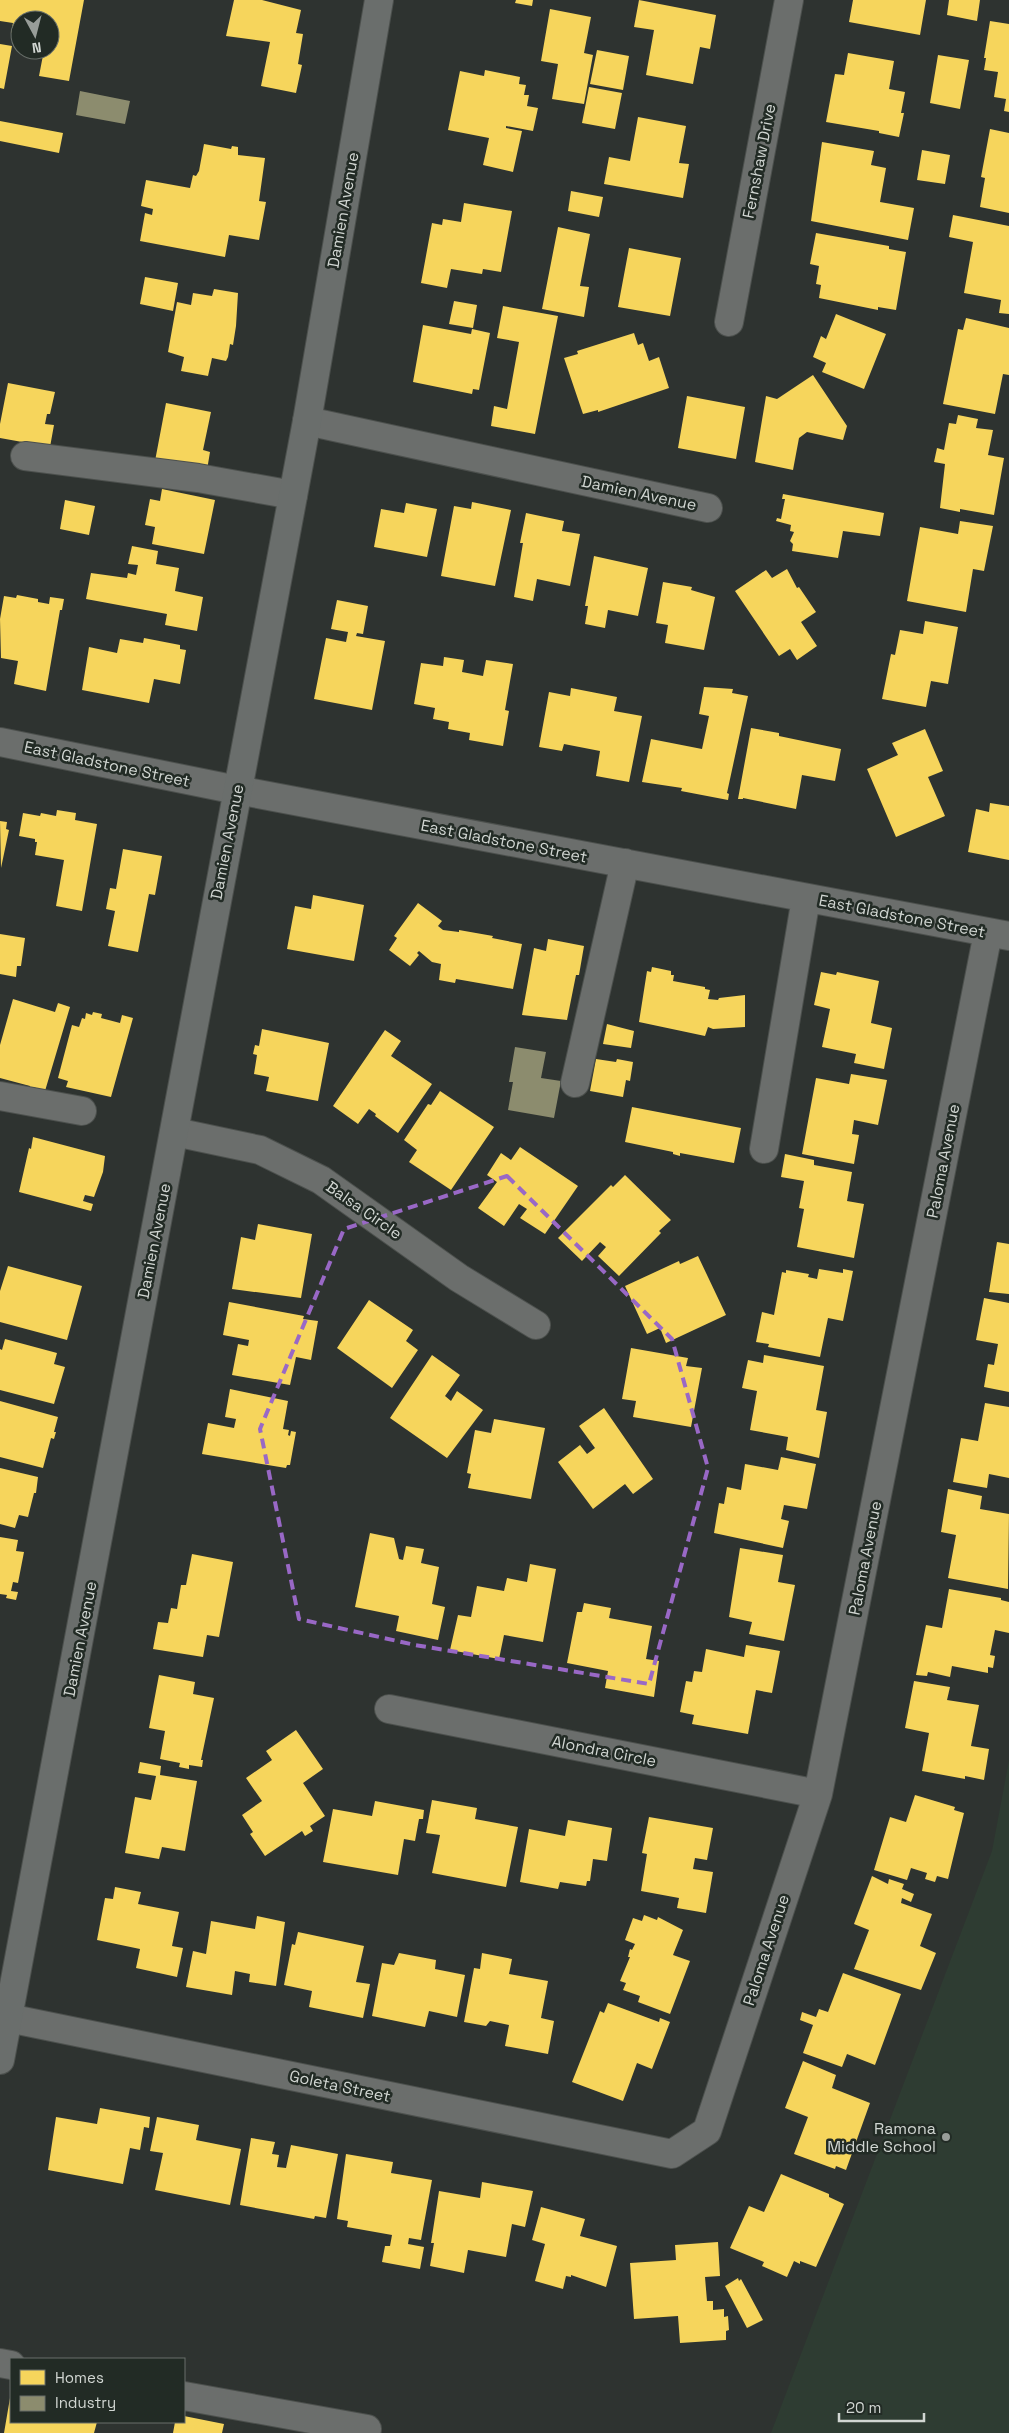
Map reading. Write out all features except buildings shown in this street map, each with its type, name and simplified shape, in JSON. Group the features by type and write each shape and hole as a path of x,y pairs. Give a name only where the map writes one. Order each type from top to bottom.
{"main road":[{"name":"Damien Avenue","path":"0,2060 307,421 379,0"}],"street":[{"name":"Fernshaw Drive","path":"729,322 789,0"},
{"name":"Damien Avenue","path":"307,421 708,508"},
{"path":"25,456 198,478 293,495"},
{"name":"East Gladstone Street","path":"0,742 237,790 999,934"},
{"path":"576,1083 625,863"},
{"path":"764,1149 806,898"},
{"name":"Paloma Avenue","path":"672,2154 706,2131 818,1794 999,934"},
{"path":"1,1100 82,1111"},
{"name":"Balsa Circle","path":"175,1132 260,1150 321,1180 459,1278 536,1325"},
{"name":"Alondra Circle","path":"389,1709 818,1794"},
{"name":"Goleta Street","path":"8,2018 672,2154"},
{"path":"185,2396 367,2429"}],"highlighted area":[{"path":"507,1176 672,1339 708,1468 649,1684 415,1645 299,1619 260,1429 344,1229"}],"shaded area":[{"name":"Ramona Middle School","path":"1009,1760 1009,2433 771,2433 992,1851"}],"place":[{"name":"Ramona Middle School","path":"946,2137"}]}
